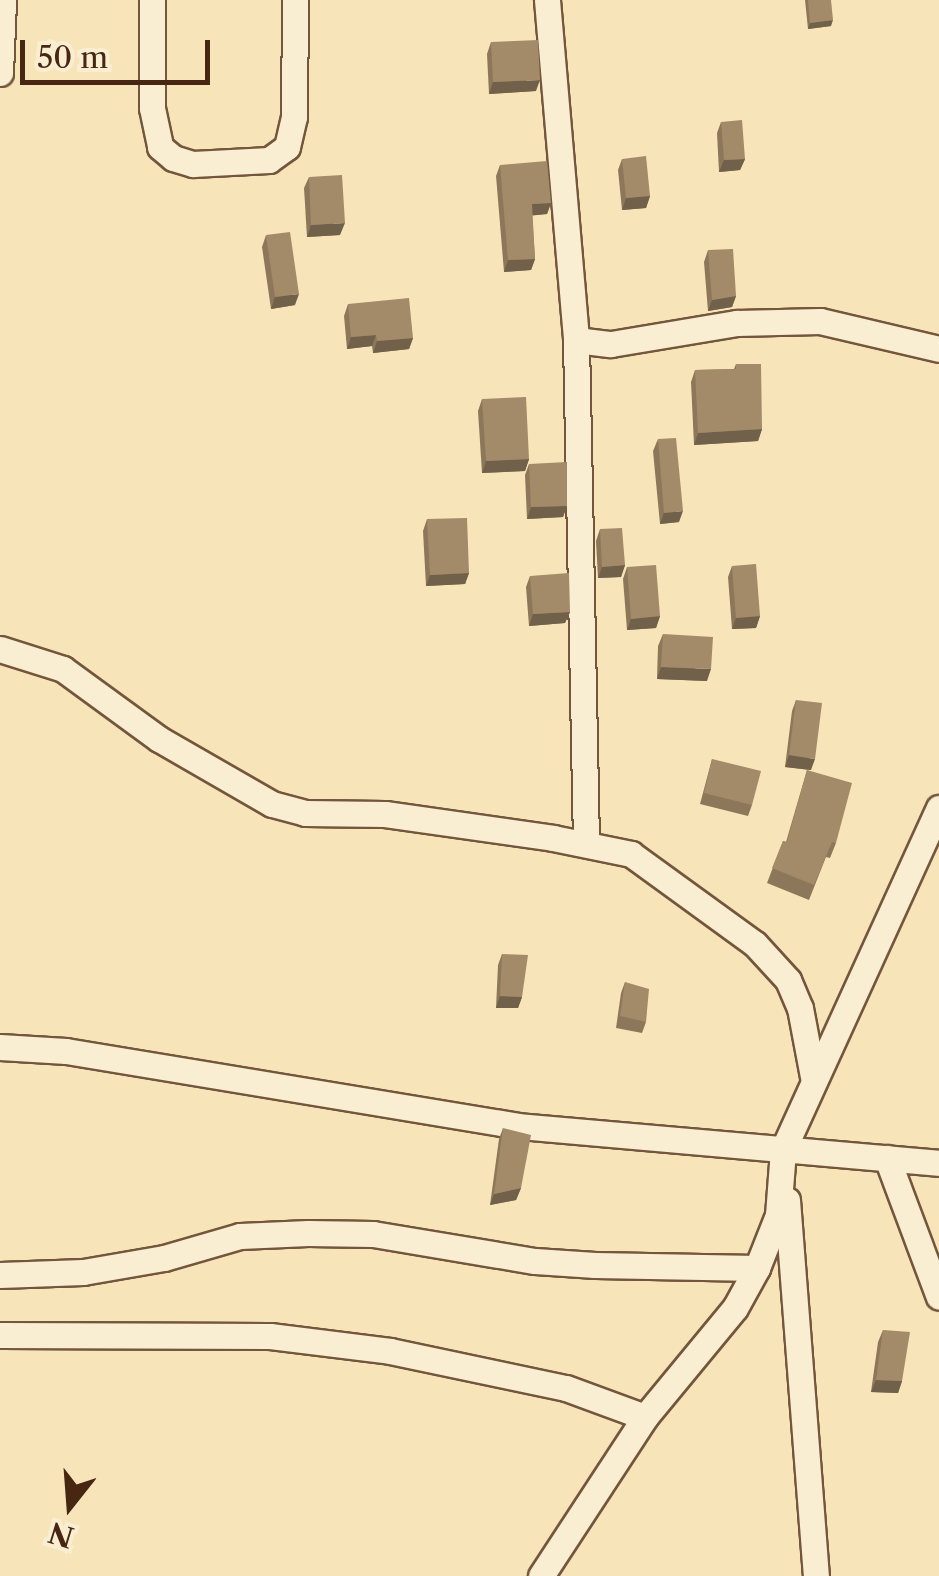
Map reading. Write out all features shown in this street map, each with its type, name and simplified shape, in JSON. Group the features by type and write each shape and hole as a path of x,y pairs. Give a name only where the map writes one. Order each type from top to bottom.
{"street":[{"path":"0,72 3,0"},
{"path":"152,0 152,108 160,147 173,158 193,164 269,160 288,147 294,117 295,0"},
{"path":"547,0 576,340 586,843"},
{"path":"576,340 611,344 737,324 820,320 939,349"},
{"path":"0,649 63,669 159,739 272,804 305,814 385,814 586,843 631,854 756,944 788,980 800,1008 813,1077"},
{"path":"540,1576 644,1417 734,1308 757,1268 778,1215 783,1150 813,1077 939,808"},
{"path":"0,1047 66,1051 518,1126 939,1162"},
{"path":"783,1150 816,1576"},
{"path":"887,1158 939,1297"},
{"path":"0,1275 83,1272 164,1258 240,1236 308,1233 373,1234 550,1262 757,1268"},
{"path":"0,1335 270,1336 373,1349 566,1388 644,1417"}],"building":[{"path":"808,0 831,0 833,20 810,23"},
{"path":"538,40 540,80 493,82 491,42"},
{"path":"742,120 745,159 724,160 721,122"},
{"path":"646,156 650,196 626,198 622,159"},
{"path":"547,161 551,203 532,204 535,259 508,260 500,165"},
{"path":"342,175 345,223 311,225 309,177"},
{"path":"290,232 299,294 275,297 266,235"},
{"path":"733,249 736,296 712,300 708,250"},
{"path":"409,298 413,338 377,341 376,335 351,337 348,304"},
{"path":"736,364 761,364 762,429 698,433 695,370 736,369"},
{"path":"526,397 529,459 486,461 482,399"},
{"path":"676,438 683,511 664,513 658,439"},
{"path":"567,462 567,506 531,507 529,464"},
{"path":"467,518 469,573 430,575 427,519"},
{"path":"622,528 625,565 602,567 600,529"},
{"path":"756,564 760,616 736,618 732,566"},
{"path":"656,565 660,616 631,619 627,567"},
{"path":"569,573 570,612 533,614 530,576"},
{"path":"663,634 713,637 711,669 661,667"},
{"path":"796,700 822,703 815,759 789,755"},
{"path":"712,759 761,771 752,805 704,793"},
{"path":"807,770 852,783 836,843 832,842 814,885 772,868 783,841 787,842"},
{"path":"502,954 528,955 522,997 500,996"},
{"path":"625,982 649,989 646,1022 620,1016"},
{"path":"503,1128 531,1135 521,1188 494,1194"},
{"path":"883,1330 910,1332 902,1381 876,1380"}]}
